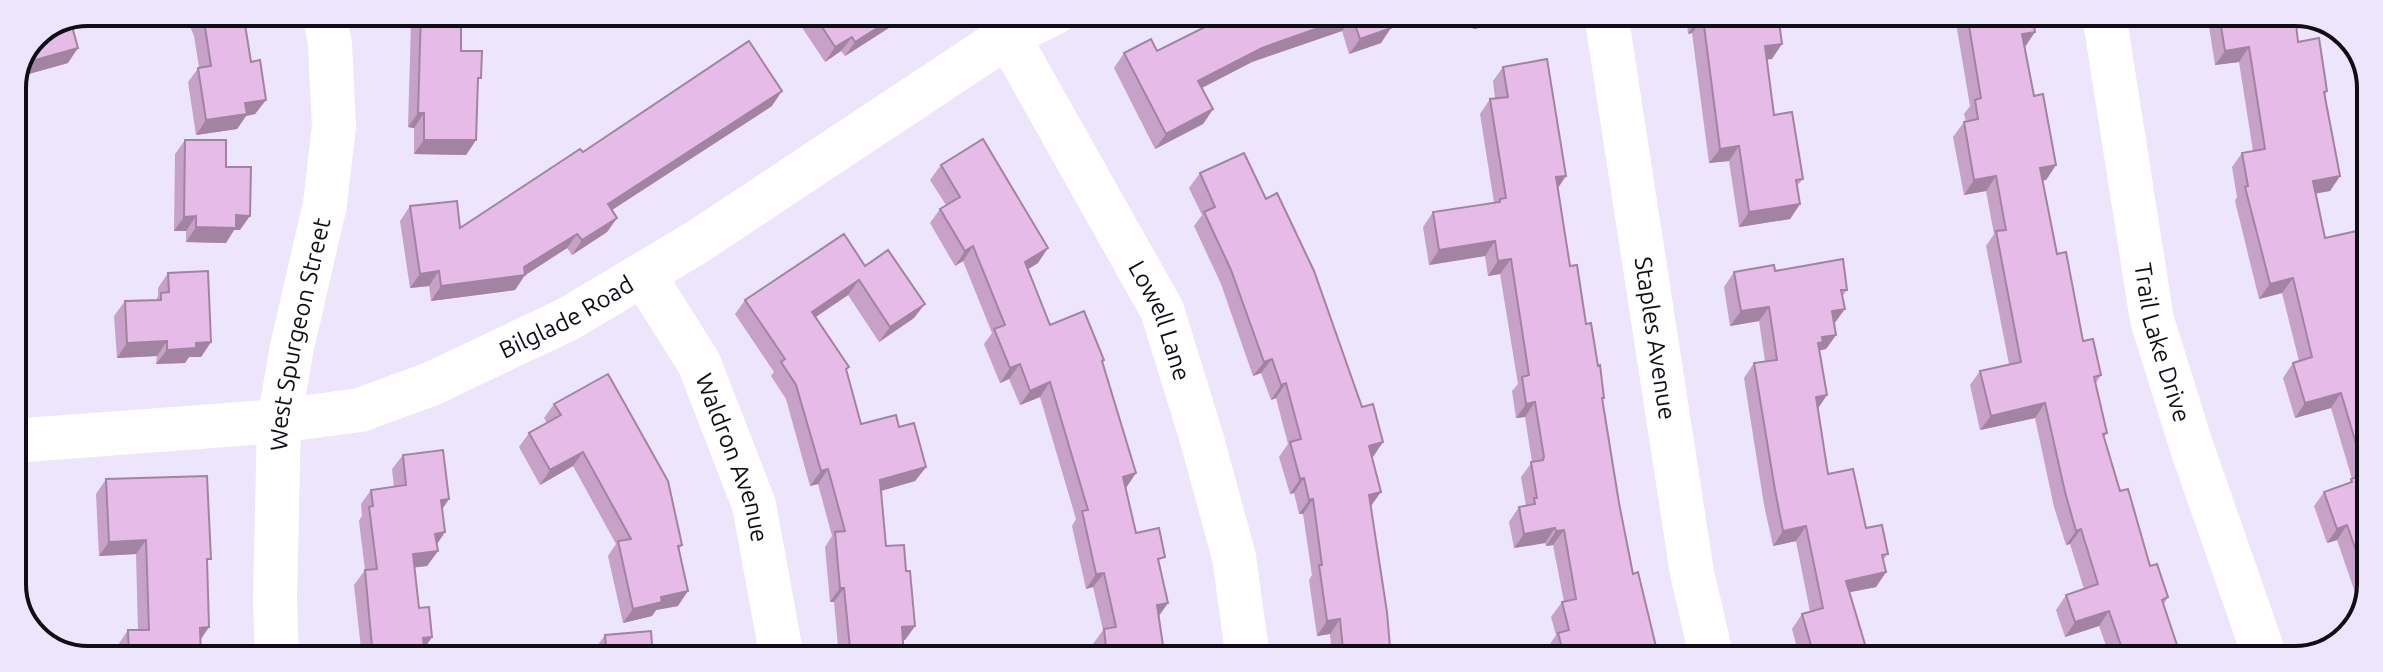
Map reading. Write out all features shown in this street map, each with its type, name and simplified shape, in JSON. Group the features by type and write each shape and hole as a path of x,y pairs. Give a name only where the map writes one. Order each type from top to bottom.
{"street":[{"name":"West Spurgeon Street","path":"277,646 279,421 331,165 333,79 327,26"},
{"name":"Bilglade Road","path":"26,440 279,421 360,410 431,384 568,319 697,242 999,26"},
{"name":"Lowell Lane","path":"1003,26 1162,310 1234,557 1246,646"},
{"name":"Staples Avenue","path":"1608,26 1692,573 1709,646"},
{"name":"Trail Lake Drive","path":"2106,26 2152,320 2192,448 2261,646"},
{"name":"Waldron Avenue","path":"643,274 699,363 754,505 780,646"}],"building":[{"path":"205,26 245,26 251,62 260,60 266,100 245,103 247,114 206,120 198,68 211,66"},
{"path":"421,26 461,26 461,51 482,51 476,140 424,140 424,113 418,113"},
{"path":"821,26 880,26 855,42 852,37 835,47"},
{"path":"1207,26 1324,26 1262,48 1198,81 1213,109 1166,134 1124,53 1151,39 1157,51"},
{"path":"1355,26 1390,26 1391,28 1360,39"},
{"path":"1704,26 1780,26 1782,44 1765,46 1774,115 1792,112 1803,179 1796,180 1800,204 1749,212 1739,146 1720,149"},
{"path":"1969,26 2034,26 2035,32 2022,34 2034,96 2043,94 2056,165 2040,168 2057,254 2066,252 2083,341 2093,339 2101,375 2094,377 2107,433 2103,434 2120,491 2128,489 2150,566 2157,564 2168,597 2162,600 2177,646 2121,646 2109,611 2075,622 2066,595 2098,584 2081,529 2076,531 2045,403 1991,416 1980,371 2021,362 1996,231 2006,230 1996,176 1974,180 1964,122 1978,119 1975,100 1981,98"},
{"path":"2221,26 2295,26 2298,42 2319,38 2327,91 2324,92 2340,176 2313,181 2325,238 2357,231 2357,447 2341,393 2305,403 2293,363 2312,357 2293,278 2270,284 2245,187 2248,186 2242,153 2265,149 2249,47 2225,51"},
{"path":"73,28 78,48 33,61 44,44"},
{"path":"749,41 782,91 608,204 617,218 582,240 577,234 524,267 525,275 441,286 439,271 420,274 410,206 457,201 460,228 580,149 583,152"},
{"path":"1547,59 1566,176 1556,177 1570,266 1577,265 1586,324 1591,323 1633,574 1638,572 1656,646 1562,646 1558,633 1569,630 1562,602 1576,599 1564,530 1556,531 1555,528 1524,534 1519,507 1535,504 1534,498 1537,498 1531,462 1543,460 1544,457 1535,402 1526,404 1522,377 1529,375 1511,259 1498,261 1495,241 1439,250 1433,212 1500,202 1500,199 1506,198 1490,99 1508,97 1503,67"},
{"path":"983,139 1048,248 1025,262 1050,325 1084,311 1104,360 1136,473 1123,477 1136,533 1159,528 1165,557 1158,559 1168,603 1157,605 1163,646 1106,646 1104,629 1116,627 1104,573 1096,574 1082,511 1088,510 1050,382 1030,391 1020,364 1010,368 994,329 1005,325 973,246 965,251 940,209 960,197 941,165"},
{"path":"185,140 226,140 226,167 251,167 250,216 236,215 236,228 196,227 196,216 184,217"},
{"path":"1244,153 1266,199 1277,193 1314,271 1362,407 1373,404 1383,442 1369,446 1381,492 1369,495 1390,646 1343,646 1340,619 1327,621 1313,499 1309,500 1304,478 1300,479 1290,442 1301,439 1286,383 1281,385 1272,359 1264,362 1231,270 1204,212 1215,207 1200,173"},
{"path":"844,234 865,266 888,250 925,304 890,327 859,280 812,312 849,367 846,369 861,424 896,415 899,427 914,423 926,467 880,480 886,546 904,545 906,571 910,571 915,626 902,627 903,646 850,646 835,532 845,531 828,469 821,471 796,385 781,362 785,359 745,300"},
{"path":"1843,259 1847,290 1841,290 1845,309 1832,311 1836,335 1822,337 1823,342 1818,343 1827,395 1816,397 1828,474 1853,469 1866,528 1882,525 1888,554 1882,555 1886,572 1846,581 1866,646 1811,646 1802,614 1823,608 1806,526 1783,531 1775,490 1754,363 1777,360 1769,307 1741,311 1734,272 1774,265 1775,271"},
{"path":"208,271 211,342 196,343 196,348 167,350 167,341 127,343 125,301 161,300 161,293 169,292 168,273"},
{"path":"608,374 668,481 688,591 661,597 662,602 633,609 618,541 631,539 583,452 550,470 529,433 561,415 554,404"},
{"path":"443,450 449,499 441,500 445,532 435,534 438,551 413,554 419,608 429,607 432,637 423,638 424,646 372,646 365,570 377,569 369,507 373,506 371,490 406,485 403,455"},
{"path":"207,476 211,559 207,559 209,627 200,628 201,646 129,646 128,630 149,630 146,540 109,542 106,479"},
{"path":"2357,477 2357,553 2347,525 2337,529 2324,492 2352,482 2351,479"},
{"path":"651,631 652,646 606,646 605,635"}]}
